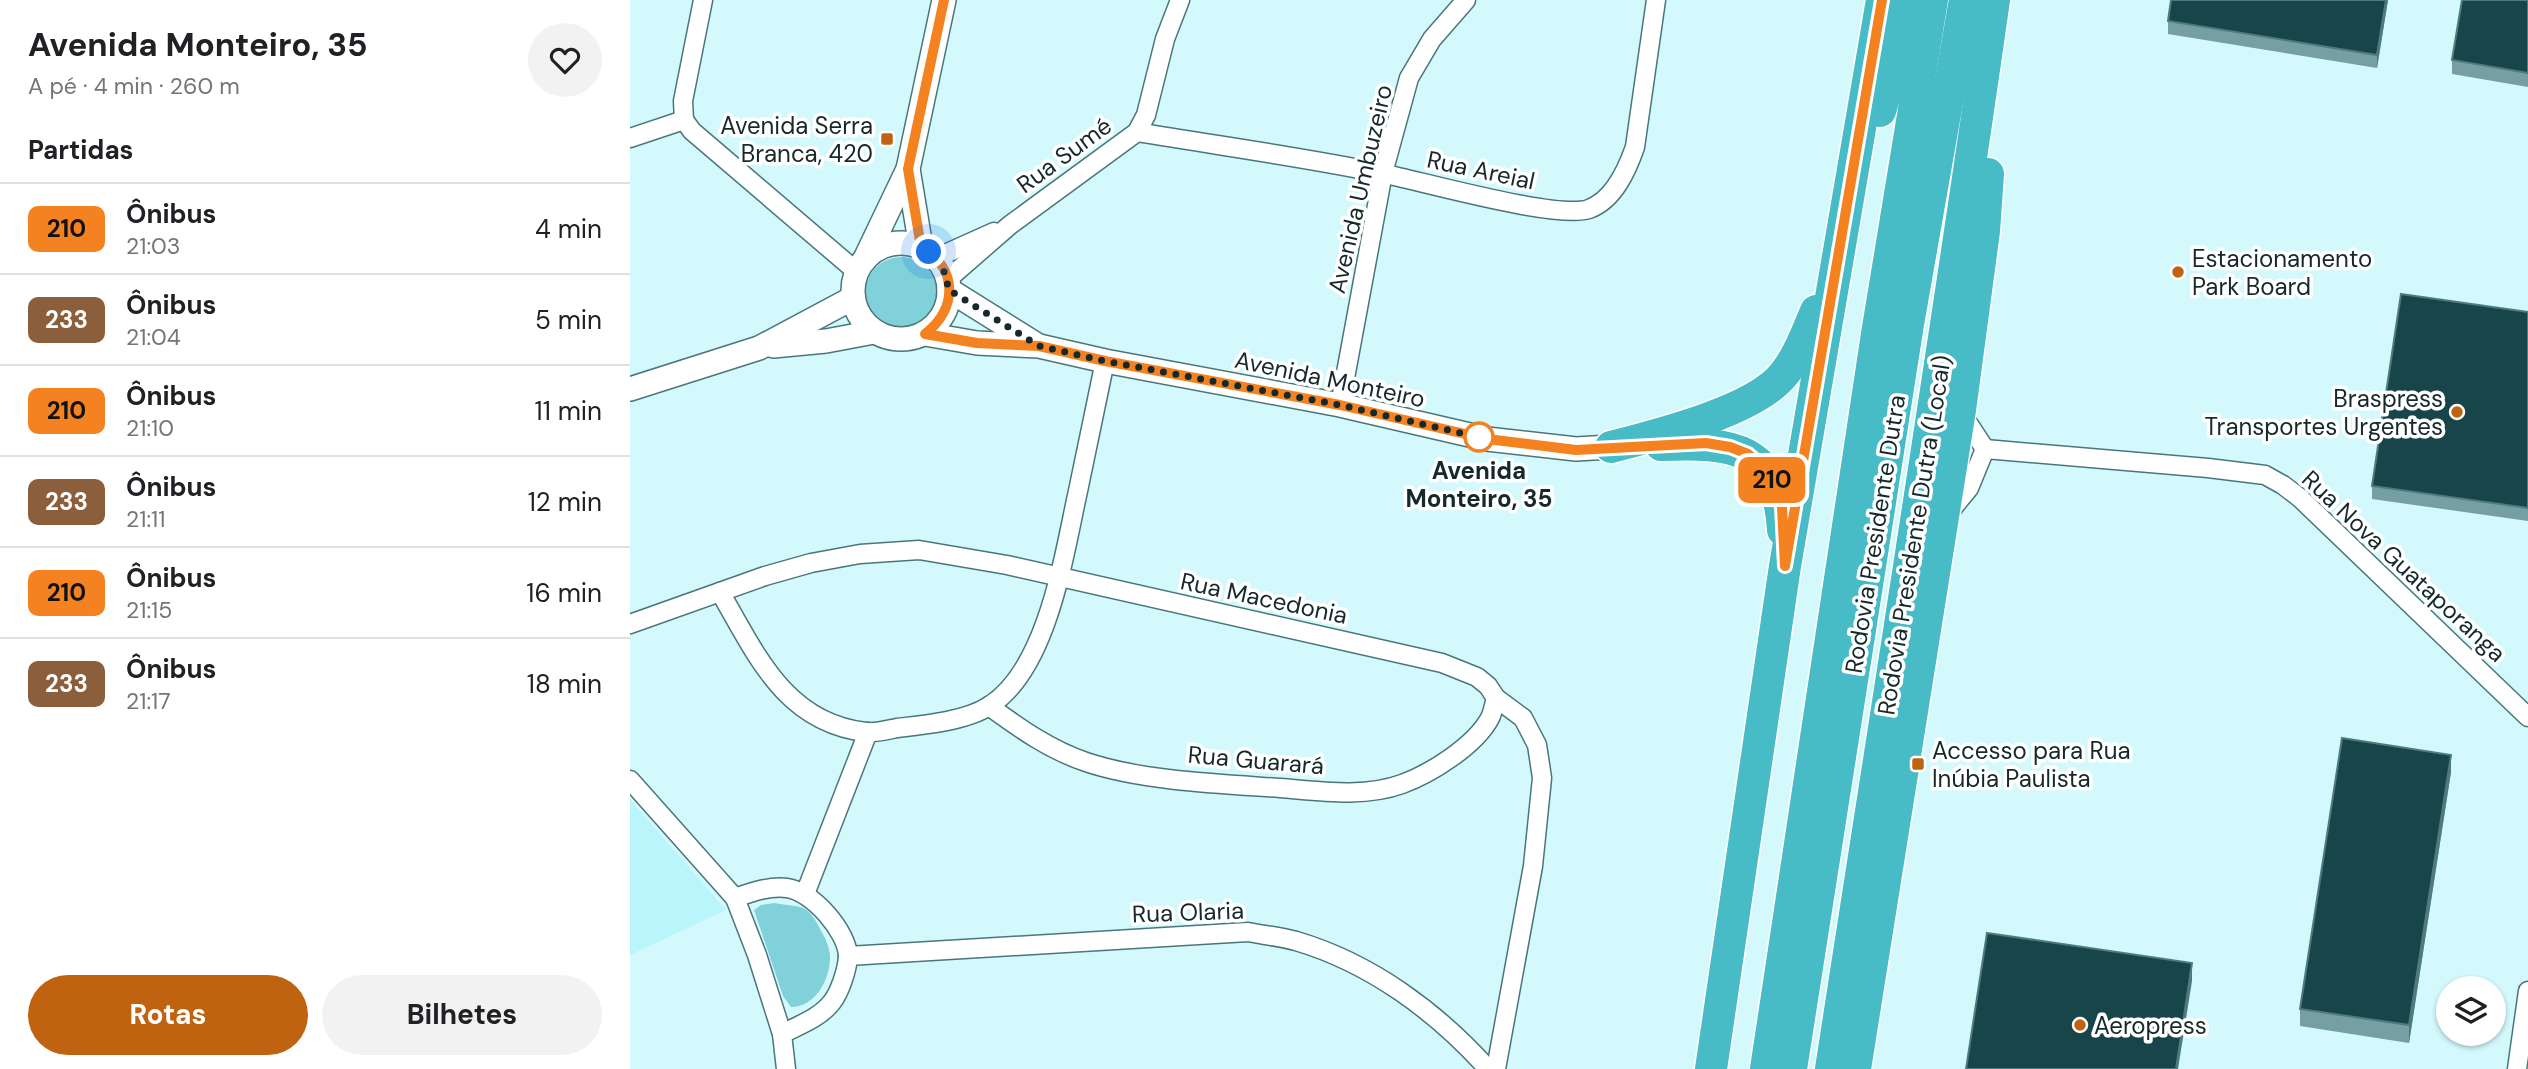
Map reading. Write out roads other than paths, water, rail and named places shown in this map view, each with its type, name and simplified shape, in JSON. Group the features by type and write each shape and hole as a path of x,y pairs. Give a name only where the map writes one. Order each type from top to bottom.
{"highway":[{"path":"1854,156 1878,115 1892,71 1905,0"},
{"name":"Rodovia Presidente Dutra","path":"1766,1069 1877,334 1932,0"},
{"name":"Rodovia Presidente Dutra","path":"1791,1069 1908,324 1965,0"},
{"name":"Rodovia Presidente Dutra (Local)","path":"1831,1069 1916,512 1947,330 1994,0"},
{"path":"1855,1069 1960,410 1984,231 2005,0"},
{"path":"1711,1069 1785,566 1879,9"},
{"path":"1611,447 1705,420 1763,392 1784,375 1802,346 1836,262"},
{"path":"1611,447 1706,443 1730,447 1748,454 1764,468 1782,507 1785,566"}],"street":[{"path":"704,0 682,101 684,120 692,131 861,266"},
{"path":"908,169 928,252 949,284 948,303 935,326 925,334 900,340 874,332 857,312 853,298 861,266 908,169 944,0"},
{"name":"Rua Sumé","path":"949,284 1010,225 1137,132 1146,115 1165,39 1180,0"},
{"name":"Avenida Umbuzeiro","path":"1340,405 1383,173 1409,78 1432,39 1465,0"},
{"name":"Rua Areial","path":"1137,132 1383,173 1544,209 1574,212 1590,209 1610,195 1632,156 1656,0"},
{"path":"630,138 684,120"},
{"name":"Rua Sumé","path":"928,252 1010,225"},
{"path":"861,266 877,250 891,244 906,243 928,252"},
{"name":"Avenida Monteiro","path":"949,284 1039,346"},
{"path":"630,388 759,348 853,298"},
{"path":"759,348 826,341 874,332"},
{"name":"Avenida Monteiro","path":"925,334 977,343 1039,346 1340,405 1487,439 1576,450 1611,447"},
{"path":"720,592 756,654 782,691 810,713 835,726 868,732 917,726 967,716 989,706 1013,685 1034,652 1059,578 1105,361"},
{"path":"1943,520 1969,488 1985,449 1960,410"},
{"name":"Rua Nova Guataporanga","path":"1985,449 2265,475 2300,498 2528,717"},
{"name":"Rua Macedonia","path":"630,624 765,576 811,563 860,554 919,550 957,554 1442,663 1476,677 1488,686 1496,698 1523,718 1537,746 1542,778 1533,866 1496,1069"},
{"name":"Rua Guarará","path":"989,706 1021,730 1051,747 1085,762 1125,772 1235,785 1368,791 1401,785 1439,766 1473,739 1489,718 1496,698"},
{"path":"804,894 868,732"},
{"path":"630,780 735,898 757,955 782,1034 786,1069"},
{"path":"735,898 763,889 789,888 804,894 825,910 838,929 848,956 833,1002 816,1016 782,1034"},
{"name":"Rua Olaria","path":"848,956 1248,932 1296,941 1341,958 1385,981 1425,1008 1466,1044 1488,1069"},
{"path":"2517,1069 2524,1044 2528,991"}],"place":[{"name":"Avenida Serra Branca, 420","path":"887,139"},
{"name":"Estacionamento Park Board","path":"2178,272"},
{"name":"Braspress Transportes Urgentes","path":"2457,412"},
{"name":"Avenida Monteiro, 35","path":"1479,437"},
{"name":"Accesso para Rua Inúbia Paulista","path":"1918,764"},
{"name":"Aeropress","path":"2080,1025"}]}
